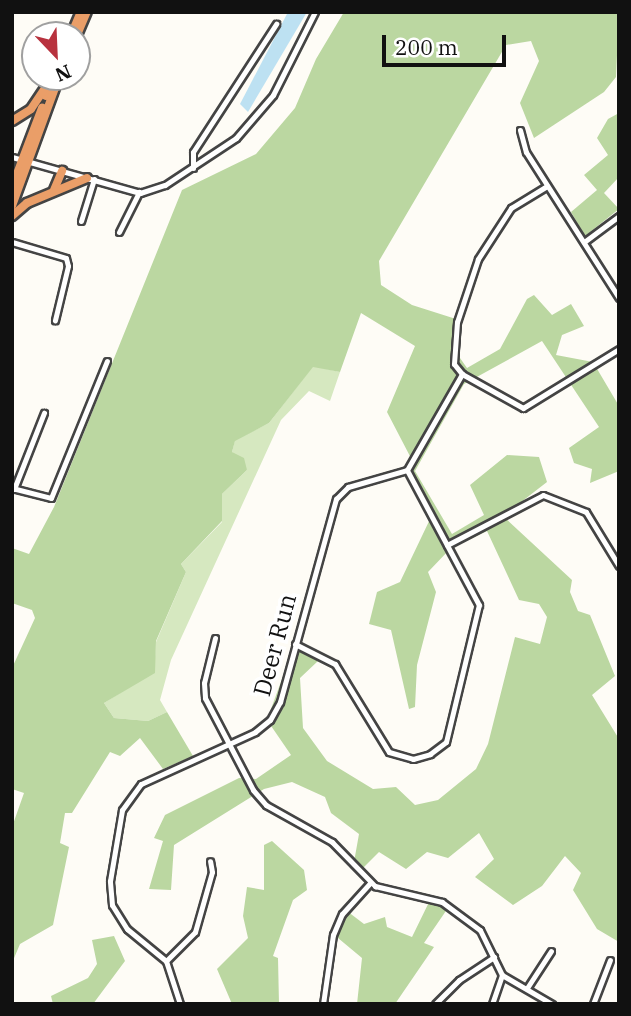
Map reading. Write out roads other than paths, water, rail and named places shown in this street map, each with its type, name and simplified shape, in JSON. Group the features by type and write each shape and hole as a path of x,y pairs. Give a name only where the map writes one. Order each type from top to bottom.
{"highway":[{"path":"12,121 32,109 43,91"},
{"path":"12,206 48,91"},
{"path":"12,187 53,91"},
{"path":"54,190 62,171"},
{"path":"12,216 23,205 54,190 90,179"}],"street":[{"path":"12,157 139,192 165,185 231,142 273,95 315,12"},
{"path":"193,168 191,155 276,24"},
{"path":"520,130 526,152 619,298"},
{"path":"81,221 90,179"},
{"path":"547,186 511,208 478,258 460,308 451,354 462,374 523,408 619,349"},
{"path":"119,232 139,192"},
{"path":"584,242 619,216"},
{"path":"12,242 66,258 68,266 55,320"},
{"path":"44,413 13,488 48,499 53,496 107,361"},
{"path":"295,644 335,664 389,752 413,760 440,748 450,730 479,609 475,591 407,470 462,374"},
{"name":"Deer Run","path":"166,961 127,929 112,905 109,885 119,817 141,784 265,726 278,708 336,499 348,487 407,470"},
{"path":"447,545 543,495 586,512 619,566"},
{"path":"215,638 204,690 229,744 261,800 332,842 370,883 450,906 480,930 502,975 552,1004"},
{"path":"180,1004 166,961 195,932 212,872 210,861"},
{"path":"323,1004 333,934 342,914 370,883"},
{"path":"527,988 551,951"},
{"path":"435,1004 459,980 494,957"},
{"path":"593,1004 610,960"},
{"path":"492,1004 502,975"}],"water":[{"path":"288,12 307,12 248,112 240,104"}]}
